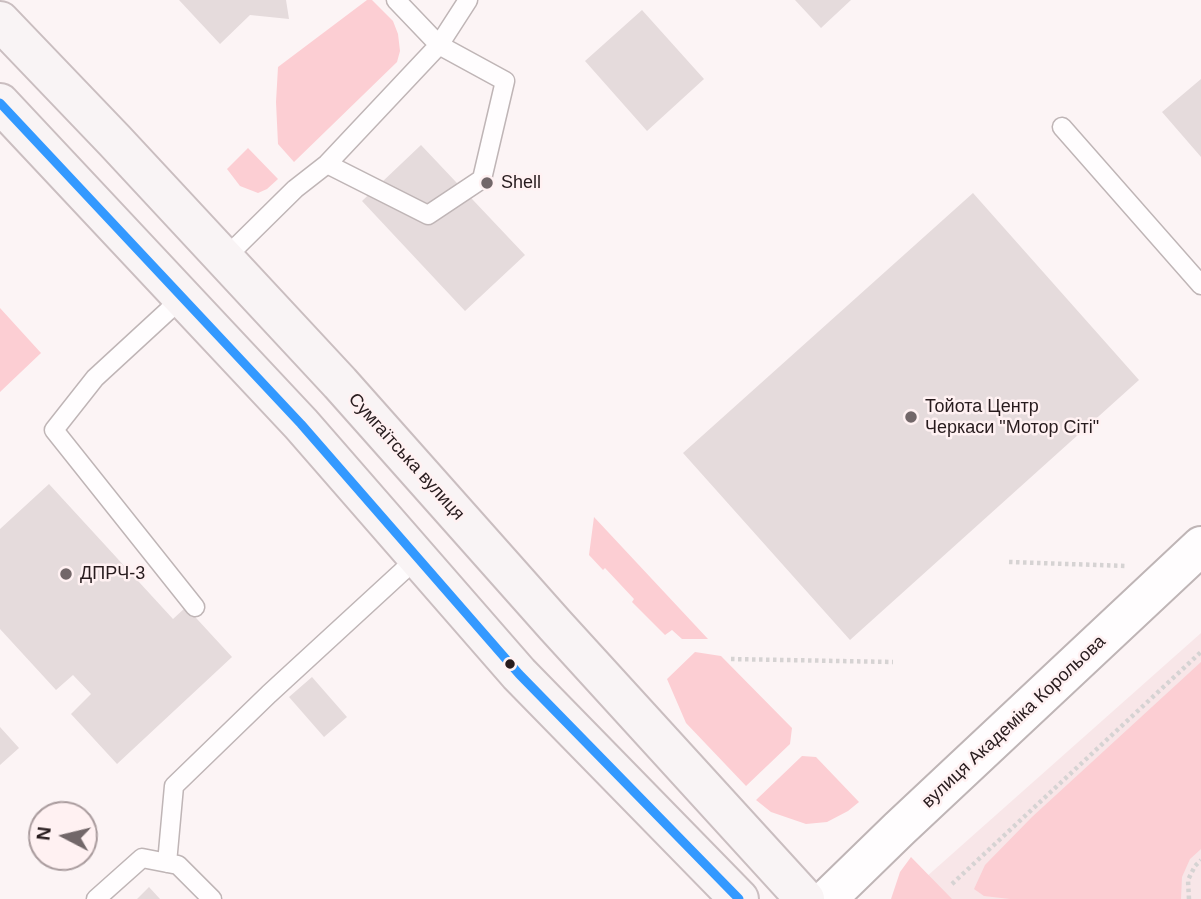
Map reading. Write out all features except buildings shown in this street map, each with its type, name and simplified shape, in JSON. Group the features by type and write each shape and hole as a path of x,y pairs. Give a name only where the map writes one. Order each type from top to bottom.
{"main road":[{"name":"Сумгаїтська вулиця","path":"0,21 116,141 340,383 555,625 805,899"},
{"path":"0,103 301,424 519,674 739,899"}],"street":[{"name":"вулиця Академіка Корольова","path":"827,899 1189,557"}],"lane":[{"path":"327,164 428,215 482,178 505,81 439,45 396,0"},
{"path":"225,258 295,189 327,164 439,45 468,0"},
{"path":"1062,128 1201,285"},
{"path":"183,296 95,378 54,430 195,607"},
{"path":"167,863 174,786 417,558"},
{"path":"96,899 142,858 178,865 212,899"}],"path":[{"path":"1009,562 1189,557"},
{"path":"952,884 1201,652"},
{"path":"730,659 893,662"},
{"path":"1189,899 1188,880 1201,860"}],"shaded area":[{"path":"367,0 372,0 393,21 400,51 397,62 294,162 278,144 278,67"},
{"path":"248,148 278,179 258,193 240,186 227,169"},
{"path":"0,308 41,353 0,392"},
{"path":"594,517 708,639 682,639 672,630 665,635 632,602 634,599 589,555"},
{"path":"1201,633 1201,899 928,899 916,886"},
{"path":"695,652 721,656 792,728 790,744 746,786 686,723 667,679"},
{"path":"1201,662 1201,849 1190,859 1182,877 1181,899 1010,899 984,896 974,889 985,865 1032,817"},
{"path":"802,756 816,757 859,802 827,822 806,824 771,812 756,800"},
{"path":"911,857 952,899 891,899 900,872"}],"transit line":[{"path":"0,103 301,424 519,674 739,899"}],"place":[{"name":"Shell","path":"487,183"},
{"name":"Тойота Центр Черкаси \"Мотор Сіті\"","path":"911,417"},
{"name":"ДПРЧ-3","path":"66,574"}]}
